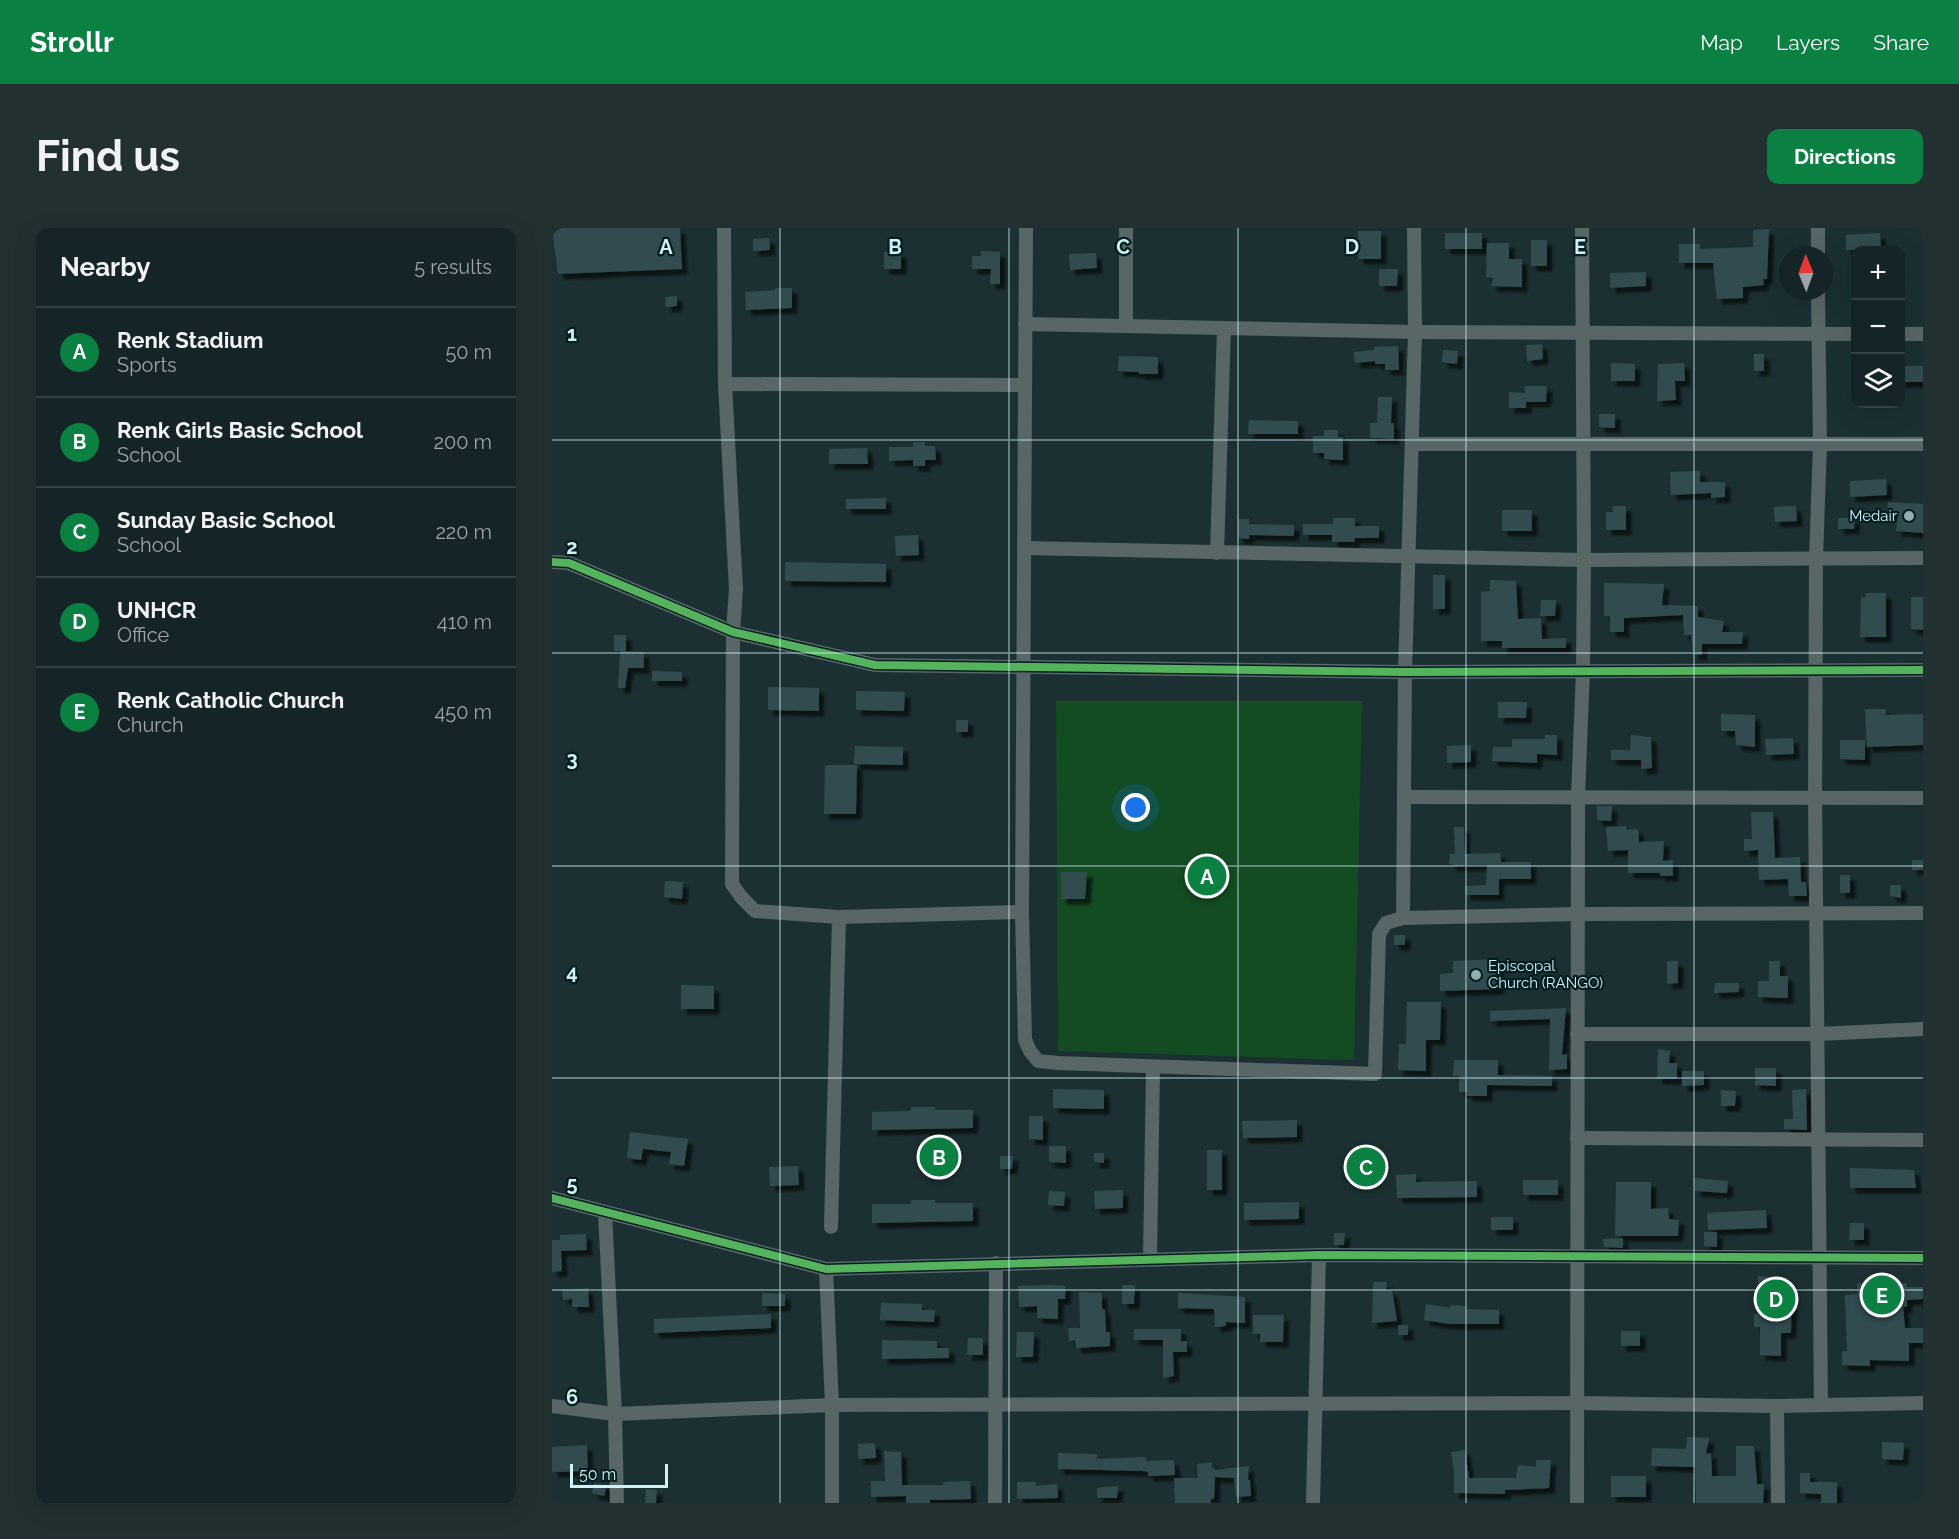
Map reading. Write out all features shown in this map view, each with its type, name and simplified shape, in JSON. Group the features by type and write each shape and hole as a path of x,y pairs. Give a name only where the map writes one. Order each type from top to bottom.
{"street":[{"path":"724,228 725,384 736,589 733,632 732,884 742,898 756,910 839,917 1022,912"},
{"path":"1026,228 1022,912 1025,1040 1038,1061 1153,1068 1375,1074 1379,934 1386,923 1403,918 1578,914 1923,913"},
{"path":"1126,228 1126,326"},
{"path":"1403,918 1405,672 1415,332 1414,228"},
{"path":"1576,1503 1578,797 1584,560 1582,228"},
{"path":"1818,228 1818,246"},
{"path":"1818,300 1820,444 1816,559 1815,912 1821,1404"},
{"path":"1025,324 1415,332 1851,334"},
{"path":"1217,553 1224,328"},
{"path":"1905,334 1923,334"},
{"path":"725,384 1025,385"},
{"path":"1413,444 1923,444"},
{"path":"1024,548 1584,560 1923,558"},
{"path":"552,562 569,563 733,632 875,665 1405,672 1923,670"},
{"path":"1404,797 1923,798"},
{"path":"831,1227 839,917"},
{"path":"1576,1034 1818,1034 1923,1029"},
{"path":"1150,1258 1153,1068"},
{"path":"1577,1138 1923,1140"},
{"path":"552,1198 826,1269 1319,1255 1923,1258"},
{"path":"605,1212 617,1503"},
{"path":"1313,1503 1319,1255"},
{"path":"994,1503 996,1263"},
{"path":"826,1269 832,1405 832,1503"},
{"path":"552,1406 615,1414 832,1405 1576,1403 1777,1406 1923,1403"},
{"path":"1777,1406 1778,1503"}],"green space":[{"path":"1056,701 1362,701 1354,1060 1058,1051"}],"building":[{"path":"552,228 680,228 682,269 558,274"},
{"path":"1769,229 1767,279 1763,279 1764,285 1743,287 1743,298 1717,299 1713,263 1679,263 1679,244 1700,244 1700,249 1753,247 1753,230"},
{"path":"1358,231 1381,231 1381,259 1358,259"},
{"path":"1445,233 1482,233 1482,249 1445,249"},
{"path":"1880,233 1881,246 1851,246 1851,250 1846,250 1846,235"},
{"path":"769,238 770,250 753,251 753,239"},
{"path":"1531,240 1547,240 1547,266 1531,266"},
{"path":"1487,243 1509,243 1509,259 1522,259 1522,287 1491,286 1493,278 1486,277"},
{"path":"981,251 1000,252 1000,284 990,284 991,269 972,269 972,256 981,256"},
{"path":"884,252 901,252 901,269 884,269"},
{"path":"1096,253 1097,268 1070,270 1069,254"},
{"path":"1379,269 1398,269 1397,286 1379,286"},
{"path":"1646,272 1646,286 1610,288 1610,273"},
{"path":"775,288 792,288 792,308 746,310 745,292 775,290"},
{"path":"677,296 677,306 666,307 665,297"},
{"path":"1542,344 1543,359 1527,361 1526,345"},
{"path":"1398,346 1399,370 1385,370 1385,364 1375,364 1375,361 1355,363 1354,352 1374,350 1374,347"},
{"path":"1443,350 1458,351 1457,364 1442,362"},
{"path":"1754,354 1764,354 1764,371 1754,371"},
{"path":"1119,356 1158,357 1158,374 1118,371"},
{"path":"1611,363 1635,364 1635,381 1611,381"},
{"path":"1684,363 1685,381 1675,381 1676,400 1657,401 1658,364"},
{"path":"1905,366 1923,366 1923,382 1905,382"},
{"path":"1525,386 1547,386 1546,402 1526,402 1526,408 1509,408 1509,392 1525,393"},
{"path":"1378,397 1392,397 1391,423 1394,423 1394,439 1370,438 1370,423 1377,423"},
{"path":"1599,414 1615,414 1615,428 1599,427"},
{"path":"1249,420 1298,421 1298,434 1248,434"},
{"path":"1324,430 1338,430 1338,437 1343,437 1343,460 1324,459 1324,453 1313,453 1313,436 1324,436"},
{"path":"913,442 925,442 925,446 935,446 936,460 925,460 925,466 913,466 913,460 889,461 889,447 913,447"},
{"path":"867,448 868,464 829,464 829,449"},
{"path":"1700,471 1700,482 1725,482 1725,497 1711,498 1711,493 1671,495 1670,472"},
{"path":"1886,479 1887,495 1850,497 1850,481"},
{"path":"886,498 886,509 846,509 846,499"},
{"path":"1888,502 1923,504 1923,533 1896,531 1898,514 1887,514"},
{"path":"1613,506 1626,506 1626,530 1606,530 1606,512 1613,512"},
{"path":"1796,506 1797,521 1775,522 1774,507"},
{"path":"1502,510 1532,510 1532,531 1502,531"},
{"path":"1333,518 1355,518 1355,526 1379,526 1379,538 1355,538 1354,542 1332,542 1332,535 1303,535 1303,524 1333,524"},
{"path":"1838,518 1855,518 1854,529 1838,529"},
{"path":"1238,519 1249,519 1249,524 1294,525 1294,536 1249,535 1249,539 1238,538"},
{"path":"918,535 919,555 896,556 895,536"},
{"path":"785,562 886,564 886,582 785,581"},
{"path":"1433,575 1445,575 1445,609 1433,609"},
{"path":"1490,580 1516,581 1518,619 1541,618 1542,639 1566,638 1566,648 1502,648 1502,641 1481,641 1481,592 1490,591"},
{"path":"1604,583 1664,584 1662,605 1698,606 1698,617 1724,621 1722,632 1743,632 1742,644 1702,644 1702,655 1693,655 1691,635 1684,635 1683,615 1624,618 1624,632 1610,632 1610,616 1604,616"},
{"path":"1866,593 1886,593 1886,637 1860,637 1861,597 1866,597"},
{"path":"1911,597 1923,597 1923,630 1911,629"},
{"path":"1541,600 1556,600 1555,616 1540,616"},
{"path":"614,635 626,635 626,651 614,651"},
{"path":"620,651 644,652 644,668 628,668 625,688 618,688"},
{"path":"652,671 682,672 682,681 652,681"},
{"path":"768,687 819,688 819,711 768,710"},
{"path":"856,691 905,692 904,711 856,710"},
{"path":"1498,702 1527,702 1526,718 1498,718"},
{"path":"1865,709 1886,709 1886,715 1923,714 1923,745 1867,747"},
{"path":"1721,714 1755,715 1755,747 1736,745 1735,731 1721,731"},
{"path":"956,720 968,720 968,732 956,732"},
{"path":"1545,735 1557,735 1557,755 1537,754 1537,763 1492,761 1493,747 1512,747 1512,739 1545,739"},
{"path":"1631,735 1651,737 1652,768 1641,769 1641,760 1611,760 1611,750 1630,750"},
{"path":"1793,738 1794,754 1766,755 1765,739"},
{"path":"1840,740 1865,740 1865,760 1840,759"},
{"path":"1471,745 1471,762 1447,763 1447,746"},
{"path":"855,746 903,747 903,765 854,764"},
{"path":"825,765 857,765 856,814 824,814"},
{"path":"1597,806 1612,806 1611,821 1597,820"},
{"path":"1751,812 1773,812 1775,858 1800,857 1801,882 1806,882 1807,896 1789,896 1788,879 1759,880 1758,850 1744,851 1744,839 1752,839"},
{"path":"1626,826 1627,830 1638,829 1639,842 1664,841 1663,861 1673,860 1673,876 1660,876 1660,873 1628,873 1628,850 1608,851 1606,827"},
{"path":"1454,827 1464,827 1465,854 1500,853 1501,862 1531,862 1531,879 1499,879 1499,895 1465,895 1465,886 1486,885 1487,865 1452,866 1449,864 1450,854 1455,854"},
{"path":"1912,860 1923,860 1923,870 1912,870"},
{"path":"1061,872 1087,872 1085,899 1061,899"},
{"path":"1840,875 1850,875 1850,893 1840,893"},
{"path":"665,881 683,882 682,899 664,897"},
{"path":"1890,885 1901,885 1901,898 1890,896"},
{"path":"1394,935 1405,935 1405,945 1394,945"},
{"name":"Episcopal Church (RANGO)","path":"1498,959 1499,989 1440,991 1440,974 1453,973 1453,961"},
{"path":"1667,961 1678,961 1678,983 1667,984"},
{"path":"1769,961 1780,961 1780,976 1788,976 1788,998 1758,997 1758,981 1769,981"},
{"path":"1715,983 1739,983 1739,992 1714,993"},
{"path":"681,985 714,986 714,1009 681,1009"},
{"path":"1407,1002 1441,1002 1440,1040 1426,1040 1426,1071 1398,1070 1399,1044 1406,1044"},
{"path":"1566,1008 1562,1055 1567,1054 1567,1069 1549,1070 1550,1019 1490,1021 1490,1011"},
{"path":"1658,1049 1670,1051 1669,1063 1677,1063 1677,1079 1657,1079"},
{"path":"1454,1060 1498,1060 1498,1075 1552,1076 1552,1086 1487,1085 1487,1096 1467,1096 1467,1092 1459,1092 1459,1076 1453,1076"},
{"path":"1755,1068 1776,1068 1776,1086 1755,1085"},
{"path":"1682,1071 1704,1071 1704,1085 1682,1086"},
{"path":"1053,1089 1104,1090 1104,1109 1053,1108"},
{"path":"1806,1089 1807,1130 1784,1129 1784,1119 1793,1119 1792,1090"},
{"path":"1721,1090 1736,1091 1735,1106 1721,1106"},
{"path":"911,1107 935,1107 935,1110 973,1110 973,1128 872,1130 872,1112 911,1111"},
{"path":"1029,1116 1043,1116 1043,1140 1029,1139"},
{"path":"1297,1120 1297,1137 1243,1138 1242,1121"},
{"path":"630,1132 688,1139 684,1166 669,1164 671,1152 643,1149 641,1160 627,1158"},
{"path":"1049,1146 1066,1146 1066,1163 1049,1162"},
{"path":"1207,1150 1222,1150 1222,1190 1207,1190"},
{"path":"1094,1153 1104,1153 1104,1163 1094,1162"},
{"path":"1000,1156 1013,1156 1012,1169 1000,1169"},
{"path":"798,1166 799,1185 770,1186 769,1167"},
{"path":"1850,1168 1914,1170 1916,1188 1850,1188"},
{"path":"1416,1174 1416,1182 1477,1181 1477,1197 1397,1198 1396,1175"},
{"path":"1694,1178 1728,1181 1727,1193 1695,1191"},
{"path":"1523,1180 1558,1180 1558,1195 1523,1195"},
{"path":"1616,1182 1651,1182 1651,1209 1668,1208 1669,1219 1679,1220 1678,1236 1615,1236"},
{"path":"1123,1190 1123,1208 1095,1209 1094,1191"},
{"path":"1049,1191 1065,1192 1064,1206 1048,1205"},
{"path":"911,1200 935,1200 935,1203 973,1203 973,1221 872,1223 872,1204 911,1204"},
{"path":"1299,1202 1299,1219 1244,1220 1244,1203"},
{"path":"1766,1210 1767,1228 1708,1230 1707,1213"},
{"path":"1491,1217 1513,1217 1513,1230 1491,1230"},
{"path":"1850,1223 1864,1223 1864,1240 1849,1240"},
{"path":"1704,1232 1717,1232 1717,1247 1704,1246"},
{"path":"1334,1233 1345,1233 1344,1245 1334,1245"},
{"path":"586,1234 587,1250 561,1251 562,1271 552,1272 552,1240 560,1240 560,1235"},
{"path":"1623,1238 1623,1248 1604,1247 1603,1239"},
{"path":"1758,1276 1786,1278 1785,1289 1792,1289 1791,1333 1781,1333 1781,1356 1760,1355 1760,1327 1754,1327 1754,1313 1757,1314"},
{"path":"1373,1282 1387,1282 1386,1290 1392,1290 1397,1321 1372,1323"},
{"path":"1857,1283 1907,1283 1907,1287 1923,1287 1923,1299 1907,1300 1907,1307 1903,1307 1905,1328 1923,1328 1923,1343 1909,1343 1909,1361 1870,1360 1870,1366 1842,1365 1842,1351 1847,1351 1845,1295 1857,1294"},
{"path":"1122,1285 1135,1285 1134,1304 1122,1304"},
{"path":"1018,1286 1066,1286 1065,1299 1058,1299 1058,1319 1037,1318 1037,1306 1019,1307"},
{"path":"588,1288 589,1307 572,1307 572,1299 563,1300 562,1290"},
{"path":"1079,1292 1102,1293 1102,1309 1105,1309 1106,1332 1110,1332 1110,1346 1076,1348 1075,1340 1069,1341 1068,1328 1080,1328"},
{"path":"762,1293 785,1294 785,1306 762,1306"},
{"path":"1178,1293 1245,1297 1245,1323 1226,1322 1226,1326 1215,1327 1214,1309 1178,1308"},
{"path":"881,1303 922,1304 922,1310 935,1310 934,1322 880,1320"},
{"path":"1426,1304 1450,1308 1450,1305 1466,1306 1466,1309 1499,1310 1499,1324 1449,1324 1424,1320"},
{"path":"771,1314 771,1328 654,1333 654,1319"},
{"path":"1253,1315 1284,1315 1283,1342 1260,1342 1260,1334 1253,1334"},
{"path":"1398,1325 1408,1325 1408,1335 1398,1335"},
{"path":"1134,1329 1181,1329 1181,1341 1187,1341 1187,1352 1173,1352 1174,1376 1163,1378 1163,1340 1134,1340"},
{"path":"1621,1331 1640,1331 1640,1346 1621,1346"},
{"path":"1017,1332 1034,1332 1033,1357 1016,1357"},
{"path":"968,1338 983,1338 983,1355 967,1355"},
{"path":"882,1340 937,1341 937,1348 949,1348 949,1358 882,1359"},
{"path":"1687,1437 1709,1438 1706,1454 1711,1453 1712,1476 1736,1476 1736,1446 1754,1446 1757,1484 1764,1484 1763,1503 1696,1503 1695,1467 1651,1466 1652,1448 1686,1449"},
{"path":"1882,1442 1904,1443 1903,1460 1882,1459"},
{"path":"875,1443 876,1458 858,1459 858,1444"},
{"path":"587,1445 588,1471 552,1472 552,1447"},
{"path":"1465,1450 1469,1478 1516,1478 1518,1465 1536,1467 1536,1460 1551,1460 1549,1488 1505,1490 1505,1494 1454,1493 1451,1452"},
{"path":"884,1451 901,1452 902,1485 943,1485 943,1482 970,1481 971,1499 906,1503 906,1496 871,1497 871,1481 885,1481"},
{"path":"1058,1453 1097,1454 1097,1459 1146,1457 1146,1461 1174,1460 1175,1475 1148,1476 1148,1472 1142,1471 1058,1469"},
{"path":"1212,1462 1212,1468 1215,1470 1249,1466 1248,1480 1250,1480 1251,1496 1236,1497 1234,1478 1215,1477 1214,1499 1211,1499 1211,1503 1175,1503 1174,1478 1198,1478 1197,1464"},
{"path":"1800,1473 1810,1473 1810,1482 1837,1482 1837,1503 1821,1503 1821,1494 1800,1493"},
{"path":"1611,1476 1646,1476 1646,1497 1611,1497"},
{"path":"1017,1482 1036,1482 1036,1486 1057,1484 1058,1498 1017,1499"},
{"path":"594,1483 607,1485 604,1496 592,1493"},
{"path":"1118,1486 1117,1498 1097,1498 1097,1488"},
{"path":"646,1489 657,1490 656,1503 645,1503"}],"cycle path":[{"path":"552,562 569,563 733,632 875,665 1405,672 1923,670"},
{"path":"552,1198 826,1269 1319,1255 1923,1258"}],"place":[{"name":"Medair","path":"1909,516"},
{"name":"Renk Stadium","path":"1207,876"},
{"name":"Episcopal Church (RANGO)","path":"1476,975"},
{"name":"Renk Girls Basic School","path":"939,1157"},
{"name":"Sunday Basic School","path":"1366,1167"},
{"name":"Renk Catholic Church","path":"1882,1295"},
{"name":"UNHCR","path":"1776,1299"}]}
